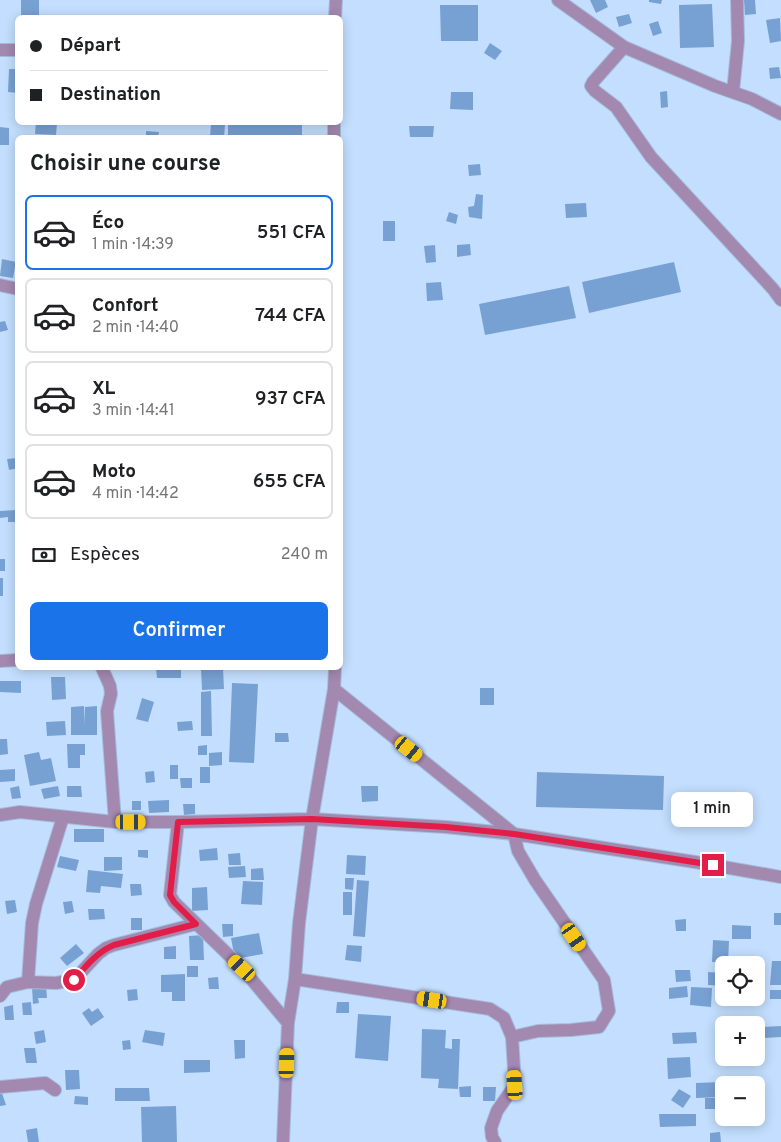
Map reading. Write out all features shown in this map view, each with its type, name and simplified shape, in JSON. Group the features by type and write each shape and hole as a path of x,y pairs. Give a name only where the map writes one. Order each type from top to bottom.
{"street":[{"path":"335,15 336,0"},
{"path":"558,0 624,47 693,77 752,99 781,114"},
{"path":"733,92 738,41 737,0"},
{"path":"624,47 591,86 616,108 651,157 774,289 781,300"},
{"path":"0,50 15,50"},
{"path":"0,285 15,289"},
{"path":"0,661 15,660"},
{"path":"103,670 110,686 111,694 107,711 115,822"},
{"path":"283,1142 288,1023 295,979 299,923 312,819 334,689 335,670"},
{"path":"334,689 514,834 518,851 535,880 604,980 608,1011 599,1027 538,1031 512,1037"},
{"path":"0,815 20,812 115,822 312,819 446,827 514,834 781,877"},
{"path":"28,982 32,923 36,904 63,817"},
{"path":"178,822 170,895 174,902 242,968 288,1023"},
{"path":"0,996 7,987 28,982 56,983 74,980 106,948 196,924"},
{"path":"295,979 490,1009 504,1018 512,1037 515,1085 497,1111 490,1128 495,1142"},
{"path":"0,1086 45,1084 56,1090"}],"building":[{"path":"21,0 39,0 39,15 21,15"},
{"path":"590,0 605,0 608,7 596,13"},
{"path":"649,0 662,0 661,4 649,2"},
{"path":"744,0 755,0 756,14 745,15"},
{"path":"712,4 714,47 680,48 679,5"},
{"path":"440,5 478,5 478,41 441,41"},
{"path":"629,14 632,23 619,27 616,17"},
{"path":"780,18 781,41 770,43 766,20"},
{"path":"658,21 662,33 653,36 649,24"},
{"path":"490,43 502,51 495,60 484,53"},
{"path":"779,67 781,78 770,79 769,68"},
{"path":"9,69 15,69 15,93 8,92"},
{"path":"667,91 668,107 661,108 660,92"},
{"path":"451,92 473,92 473,110 450,109"},
{"path":"36,125 57,125 56,135 35,134"},
{"path":"211,125 225,125 224,135 210,135"},
{"path":"228,125 302,125 302,135 228,135"},
{"path":"409,126 434,126 433,137 410,137"},
{"path":"0,127 9,128 9,145 0,145"},
{"path":"146,131 159,132 158,135 146,135"},
{"path":"480,164 481,175 469,176 468,165"},
{"path":"476,194 483,195 482,219 469,217 468,207 474,206"},
{"path":"586,203 587,217 566,218 565,204"},
{"path":"449,212 458,215 456,224 446,221"},
{"path":"383,221 395,221 395,241 383,241"},
{"path":"470,244 471,255 457,257 457,245"},
{"path":"435,245 436,262 426,263 424,246"},
{"path":"2,259 15,262 13,278 0,276"},
{"path":"674,262 681,292 589,313 582,282"},
{"path":"441,282 443,300 427,301 426,283"},
{"path":"569,286 576,318 485,335 479,304"},
{"path":"5,321 8,330 0,332 0,322"},
{"path":"15,458 15,469 9,470 7,459"},
{"path":"15,510 15,522 8,522 8,517 0,518 0,511"},
{"path":"0,559 5,559 5,571 0,571"},
{"path":"0,578 3,578 3,596 0,596"},
{"path":"156,670 181,670 181,678 157,678"},
{"path":"201,670 223,670 224,689 202,690"},
{"path":"51,677 65,677 66,699 52,700"},
{"path":"0,681 21,681 21,693 0,692"},
{"path":"232,683 258,684 254,763 229,762"},
{"path":"480,688 494,688 494,705 480,705"},
{"path":"211,691 212,736 201,736 201,692"},
{"path":"142,698 154,702 148,722 136,719"},
{"path":"84,706 85,725 85,707 97,706 97,735 71,735 71,707"},
{"path":"65,721 66,735 47,736 46,722"},
{"path":"192,721 193,730 178,731 177,722"},
{"path":"275,733 288,733 289,742 275,742"},
{"path":"0,739 7,739 8,754 0,755"},
{"path":"67,744 85,744 85,755 80,755 80,768 68,768"},
{"path":"207,745 207,755 198,755 198,746"},
{"path":"39,752 41,760 51,758 56,781 30,786 24,755"},
{"path":"222,752 222,765 209,766 209,753"},
{"path":"170,765 178,765 178,779 170,779"},
{"path":"200,767 210,767 210,783 200,783"},
{"path":"15,769 15,781 0,782 0,770"},
{"path":"154,771 155,782 146,783 145,772"},
{"path":"537,772 664,776 663,810 536,807"},
{"path":"180,778 192,778 192,788 181,788"},
{"path":"19,786 21,798 12,799 10,788"},
{"path":"58,786 60,796 44,799 41,789"},
{"path":"67,786 81,786 82,797 67,797"},
{"path":"361,786 378,786 378,801 362,802"},
{"path":"169,800 169,812 149,813 148,801"},
{"path":"132,801 141,801 141,810 132,810"},
{"path":"183,804 195,804 195,814 184,815"},
{"path":"74,829 104,829 104,842 74,842"},
{"path":"217,848 218,860 200,861 199,850"},
{"path":"138,850 148,850 148,858 138,857"},
{"path":"240,853 241,865 229,865 228,854"},
{"path":"347,855 366,856 365,875 346,874"},
{"path":"60,856 79,860 76,871 57,867"},
{"path":"104,857 122,857 122,870 104,871"},
{"path":"245,866 246,877 229,878 228,867"},
{"path":"263,868 264,880 251,880 251,869"},
{"path":"88,870 123,874 121,888 101,886 100,893 86,892"},
{"path":"345,878 354,878 353,890 345,889"},
{"path":"357,880 369,881 365,937 353,936"},
{"path":"243,881 263,882 262,905 241,904"},
{"path":"130,884 141,884 142,895 131,896"},
{"path":"207,887 208,910 192,911 192,888"},
{"path":"343,892 352,892 352,915 343,915"},
{"path":"15,900 17,912 7,914 5,901"},
{"path":"72,901 74,912 65,914 63,902"},
{"path":"88,909 104,909 105,919 89,920"},
{"path":"774,913 781,913 781,925 774,925"},
{"path":"131,918 142,918 142,930 131,930"},
{"path":"686,919 686,931 676,931 675,920"},
{"path":"222,924 233,924 233,936 223,937"},
{"path":"732,925 751,926 751,939 732,939"},
{"path":"259,933 263,954 235,959 231,938"},
{"path":"203,935 204,960 190,960 189,936"},
{"path":"713,940 729,941 728,956 715,956 715,962 712,962"},
{"path":"76,944 84,953 67,966 60,958"},
{"path":"347,945 362,946 361,962 345,960"},
{"path":"176,946 176,959 164,959 164,947"},
{"path":"772,961 781,961 781,985 770,985"},
{"path":"187,966 198,966 198,977 187,977"},
{"path":"675,970 690,970 691,981 676,982"},
{"path":"708,972 715,972 715,985 708,985"},
{"path":"185,974 185,1001 172,1001 172,992 161,992 161,975"},
{"path":"218,977 219,989 209,989 208,978"},
{"path":"46,986 47,998 38,998 39,1003 33,1004 32,987"},
{"path":"687,986 688,997 669,999 669,988"},
{"path":"691,987 712,988 711,1007 690,1005"},
{"path":"137,989 138,1000 128,1001 127,990"},
{"path":"770,990 781,990 781,999 770,999"},
{"path":"31,1002 32,1015 23,1015 22,1003"},
{"path":"337,1002 349,1002 349,1013 336,1013"},
{"path":"13,1005 14,1020 5,1020 4,1007"},
{"path":"89,1008 92,1012 98,1008 104,1017 91,1026 82,1013"},
{"path":"358,1014 391,1016 388,1061 355,1058"},
{"path":"781,1026 781,1037 765,1038 765,1027"},
{"path":"422,1029 446,1030 445,1048 452,1049 452,1039 460,1039 458,1089 438,1088 439,1079 421,1078"},
{"path":"44,1030 46,1042 36,1044 34,1032"},
{"path":"145,1030 165,1033 163,1046 142,1042"},
{"path":"696,1032 697,1043 673,1044 672,1033"},
{"path":"130,1040 131,1049 123,1050 122,1041"},
{"path":"234,1040 245,1040 245,1058 235,1059"},
{"path":"24,1048 35,1048 37,1063 26,1063"},
{"path":"690,1057 691,1077 668,1079 667,1058"},
{"path":"184,1060 210,1060 210,1072 184,1073"},
{"path":"65,1070 79,1070 80,1089 66,1090"},
{"path":"715,1082 715,1097 696,1098 696,1083"},
{"path":"471,1086 471,1097 460,1097 459,1087"},
{"path":"483,1087 496,1087 495,1101 483,1101"},
{"path":"115,1088 149,1088 150,1101 115,1101"},
{"path":"679,1089 691,1096 683,1108 671,1100"},
{"path":"2,1093 6,1105 0,1106 0,1094"},
{"path":"75,1096 88,1097 88,1105 74,1104"},
{"path":"705,1098 715,1098 715,1109 705,1109"},
{"path":"176,1106 177,1142 142,1142 141,1107"},
{"path":"659,1114 696,1114 696,1126 660,1127"},
{"path":"37,1128 39,1142 28,1142 26,1130"},
{"path":"720,1132 721,1142 710,1142 710,1133"}],"route":[{"path":"74,980 106,948 196,924 174,902 170,895 178,822 312,819 446,827 514,834 713,865"}]}
